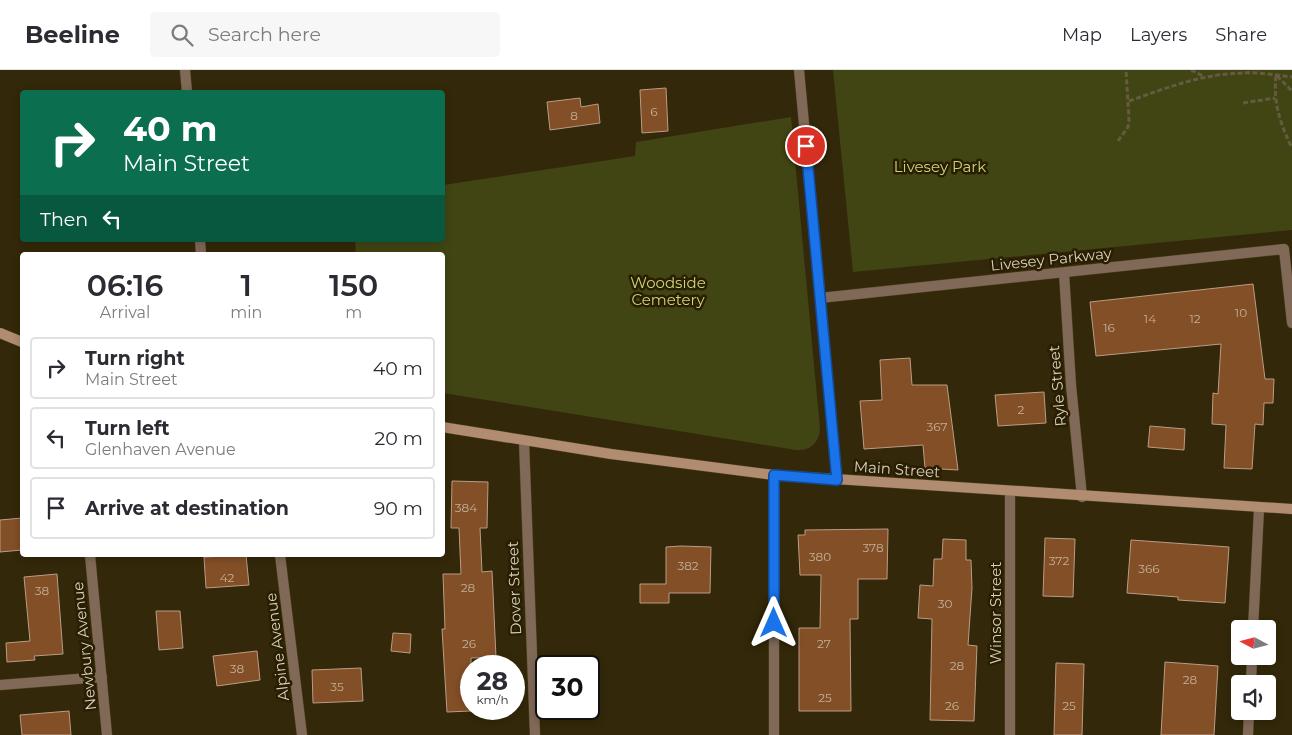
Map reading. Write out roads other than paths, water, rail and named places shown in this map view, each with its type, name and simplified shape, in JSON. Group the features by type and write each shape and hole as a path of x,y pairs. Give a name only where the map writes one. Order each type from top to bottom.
{"main road":[{"path":"0,333 20,341"},
{"name":"Main Street","path":"445,428 524,441 774,475 1292,510"}],"street":[{"path":"185,70 187,90"},
{"path":"799,70 837,480"},
{"name":"Livesey Parkway","path":"820,298 1284,250 1292,323"},
{"name":"Ryle Street","path":"1064,273 1071,385 1082,497"},
{"name":"Dover Street","path":"524,441 535,735"},
{"path":"774,475 774,735"},
{"name":"Winsor Street","path":"1010,491 1010,735"},
{"path":"1253,620 1259,509"},
{"name":"Newbury Avenue","path":"90,557 107,735"},
{"name":"Alpine Avenue","path":"280,557 302,735"},
{"path":"0,685 102,677"},
{"path":"1248,735 1249,720"}],"park label":[{"name":"Livesey Park","path":"940,166"},
{"name":"Woodside Cemetery","path":"668,290"}]}
